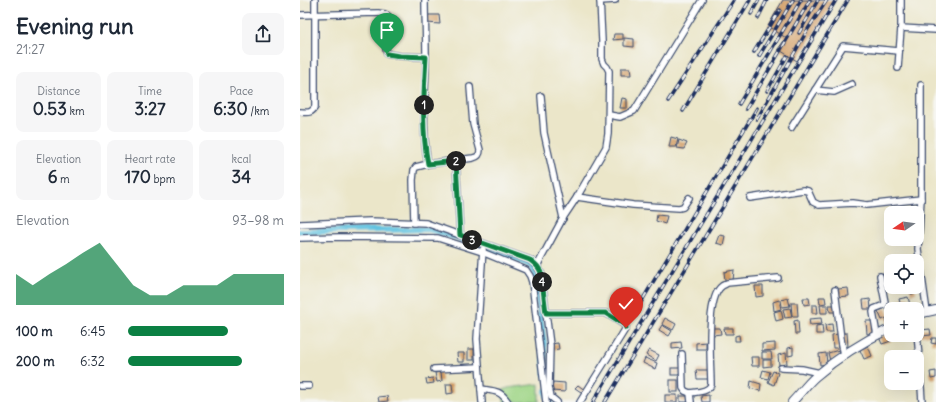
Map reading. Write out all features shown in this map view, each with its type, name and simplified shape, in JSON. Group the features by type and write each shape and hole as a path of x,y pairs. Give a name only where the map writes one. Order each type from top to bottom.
{"street":[{"path":"300,112 312,111 315,107 315,0"},
{"path":"425,0 426,57 424,127 425,150 428,164"},
{"path":"538,266 563,218 606,147 609,115 609,72 602,59 600,1 616,0"},
{"path":"609,115 620,117 634,112 702,0"},
{"path":"898,68 901,28 901,0"},
{"path":"300,15 385,14 387,15 388,19 387,54 426,57"},
{"path":"901,28 936,30"},
{"path":"790,128 843,46 899,51"},
{"path":"815,90 834,92 852,84"},
{"path":"921,85 921,199 918,249 927,312"},
{"path":"414,223 414,170 416,167 478,157 480,154 473,124 470,87"},
{"path":"540,96 544,132 563,218"},
{"path":"456,161 460,235"},
{"path":"750,198 803,190 808,191 813,202 818,205 853,203 868,205 921,199"},
{"path":"577,197 633,205 679,208 683,206 689,198"},
{"path":"300,224 370,220 426,224 530,260 538,266 541,273 550,345 548,387 551,397 557,402"},
{"path":"300,238 438,238 482,252 526,270 532,282 546,402"},
{"path":"482,402 477,338 482,252 484,244"},
{"path":"877,335 873,312 874,309 884,305 885,302 880,276"},
{"path":"682,354 683,388 685,391 690,393 707,390 710,388 710,322 711,312 718,290 722,285 728,283 778,278"},
{"path":"835,290 844,355"},
{"path":"924,313 936,310"},
{"path":"546,313 606,313 625,325 626,328 580,402"},
{"path":"792,402 820,373 859,345 884,332"},
{"path":"918,342 922,402"},
{"path":"434,369 479,367"},
{"path":"781,368 802,369 820,373"},
{"path":"300,386 308,386"},
{"path":"481,389 499,393 504,396 508,402"},
{"path":"690,393 690,402"}],"green space":[{"path":"539,384 539,402 504,402 503,390"}],"building":[{"path":"783,0 835,0 797,61 778,49 786,38 768,26"},
{"path":"427,15 439,15 440,24 427,23"},
{"path":"614,34 623,34 623,39 613,40"},
{"path":"624,38 634,39 634,47 624,46"},
{"path":"621,68 630,68 631,75 621,75"},
{"path":"622,98 627,99 627,108 620,108"},
{"path":"671,137 678,139 676,147 669,147"},
{"path":"679,140 687,143 684,149 677,148"},
{"path":"657,215 667,216 665,224 656,221"},
{"path":"719,235 725,236 723,245 716,243"},
{"path":"734,270 733,281 725,280 724,272"},
{"path":"884,273 884,279 882,279 881,274"},
{"path":"755,286 763,286 763,296 756,297"},
{"path":"848,288 849,296 838,297 838,289"},
{"path":"819,297 825,297 826,303 820,304"},
{"path":"908,297 909,302 900,302 899,299"},
{"path":"788,298 790,306 782,307 781,300"},
{"path":"803,298 809,298 810,304 804,305"},
{"path":"870,299 871,309 864,309 863,300"},
{"path":"779,300 781,309 774,311 773,302"},
{"path":"791,303 797,303 798,316 792,316"},
{"path":"812,305 817,305 818,313 812,313"},
{"path":"820,305 827,305 827,313 821,313"},
{"path":"829,305 836,305 836,312 830,312"},
{"path":"790,308 792,317 785,318 783,309"},
{"path":"884,309 884,319 882,320 878,311"},
{"path":"781,310 783,319 776,321 774,312"},
{"path":"665,318 676,324 673,330 662,324"},
{"path":"821,318 822,324 810,325 809,319"},
{"path":"798,320 799,334 795,334 794,321"},
{"path":"866,321 873,321 874,333 867,334"},
{"path":"832,324 833,332 826,332 825,325"},
{"path":"662,325 672,331 669,336 659,330"},
{"path":"822,325 823,334 816,334 816,326"},
{"path":"713,328 720,328 721,334 713,335"},
{"path":"724,328 733,328 733,334 725,334"},
{"path":"930,329 931,335 924,336 924,330"},
{"path":"843,333 847,333 848,347 844,347"},
{"path":"838,334 839,348 833,348 832,335"},
{"path":"739,335 740,341 735,341 735,336"},
{"path":"884,335 884,342 888,342 882,344 879,337"},
{"path":"932,338 936,338 936,344 931,343"},
{"path":"681,342 682,348 672,349 672,343"},
{"path":"706,342 706,349 696,349 696,343"},
{"path":"558,343 559,349 551,350 550,344"},
{"path":"775,343 775,350 762,351 762,344"},
{"path":"868,346 872,356 864,359 860,350"},
{"path":"793,347 793,355 788,356 788,348"},
{"path":"468,349 474,349 474,360 468,360"},
{"path":"649,350 659,355 656,361 646,355"},
{"path":"839,350 840,355 830,361 828,353"},
{"path":"762,352 771,352 772,359 762,359"},
{"path":"457,353 464,353 464,362 458,362"},
{"path":"786,353 787,364 779,365 778,355"},
{"path":"826,353 827,364 820,365 819,354"},
{"path":"751,357 759,357 759,366 752,366"},
{"path":"645,358 657,363 655,369 643,363"},
{"path":"763,360 771,360 771,366 763,367"},
{"path":"671,368 680,368 680,375 671,375"},
{"path":"696,370 708,370 709,379 697,379"},
{"path":"763,370 770,372 768,379 761,377"},
{"path":"773,371 778,373 774,385 768,382"},
{"path":"936,371 936,378 931,379 930,372"},
{"path":"441,372 442,381 437,382 435,373"},
{"path":"433,378 434,383 427,384 426,379"},
{"path":"670,380 678,380 678,392 670,392"},
{"path":"751,381 761,384 760,391 750,388"},
{"path":"553,382 565,383 565,392 552,391"},
{"path":"446,384 452,384 453,393 447,394"},
{"path":"578,385 586,391 584,394 575,388"},
{"path":"665,395 677,395 677,402 665,402"},
{"path":"709,395 709,402 702,402 701,396"},
{"path":"387,396 388,401 379,402 378,397"},
{"path":"680,396 688,396 688,402 680,402"}],"waterway":[{"path":"300,232 428,229 483,247 530,265 534,270 544,342 545,374"},
{"path":"546,391 550,402"}],"railway":[{"path":"668,101 734,0"},
{"path":"683,111 750,0"},
{"path":"751,14 759,0"},
{"path":"758,18 767,0"},
{"path":"759,56 793,0"},
{"path":"739,104 801,0"},
{"path":"746,109 810,0"},
{"path":"799,33 818,0"},
{"path":"757,119 808,29 827,0"},
{"path":"593,402 836,0"},
{"path":"605,402 848,0"},
{"path":"754,52 780,10"},
{"path":"767,91 787,56"},
{"path":"631,319 757,108"}],"route":[{"path":"387,54 426,57 424,103 425,150 428,164 456,161 460,235 530,260 538,266 541,273 546,313 606,313 625,325 626,328"}]}
